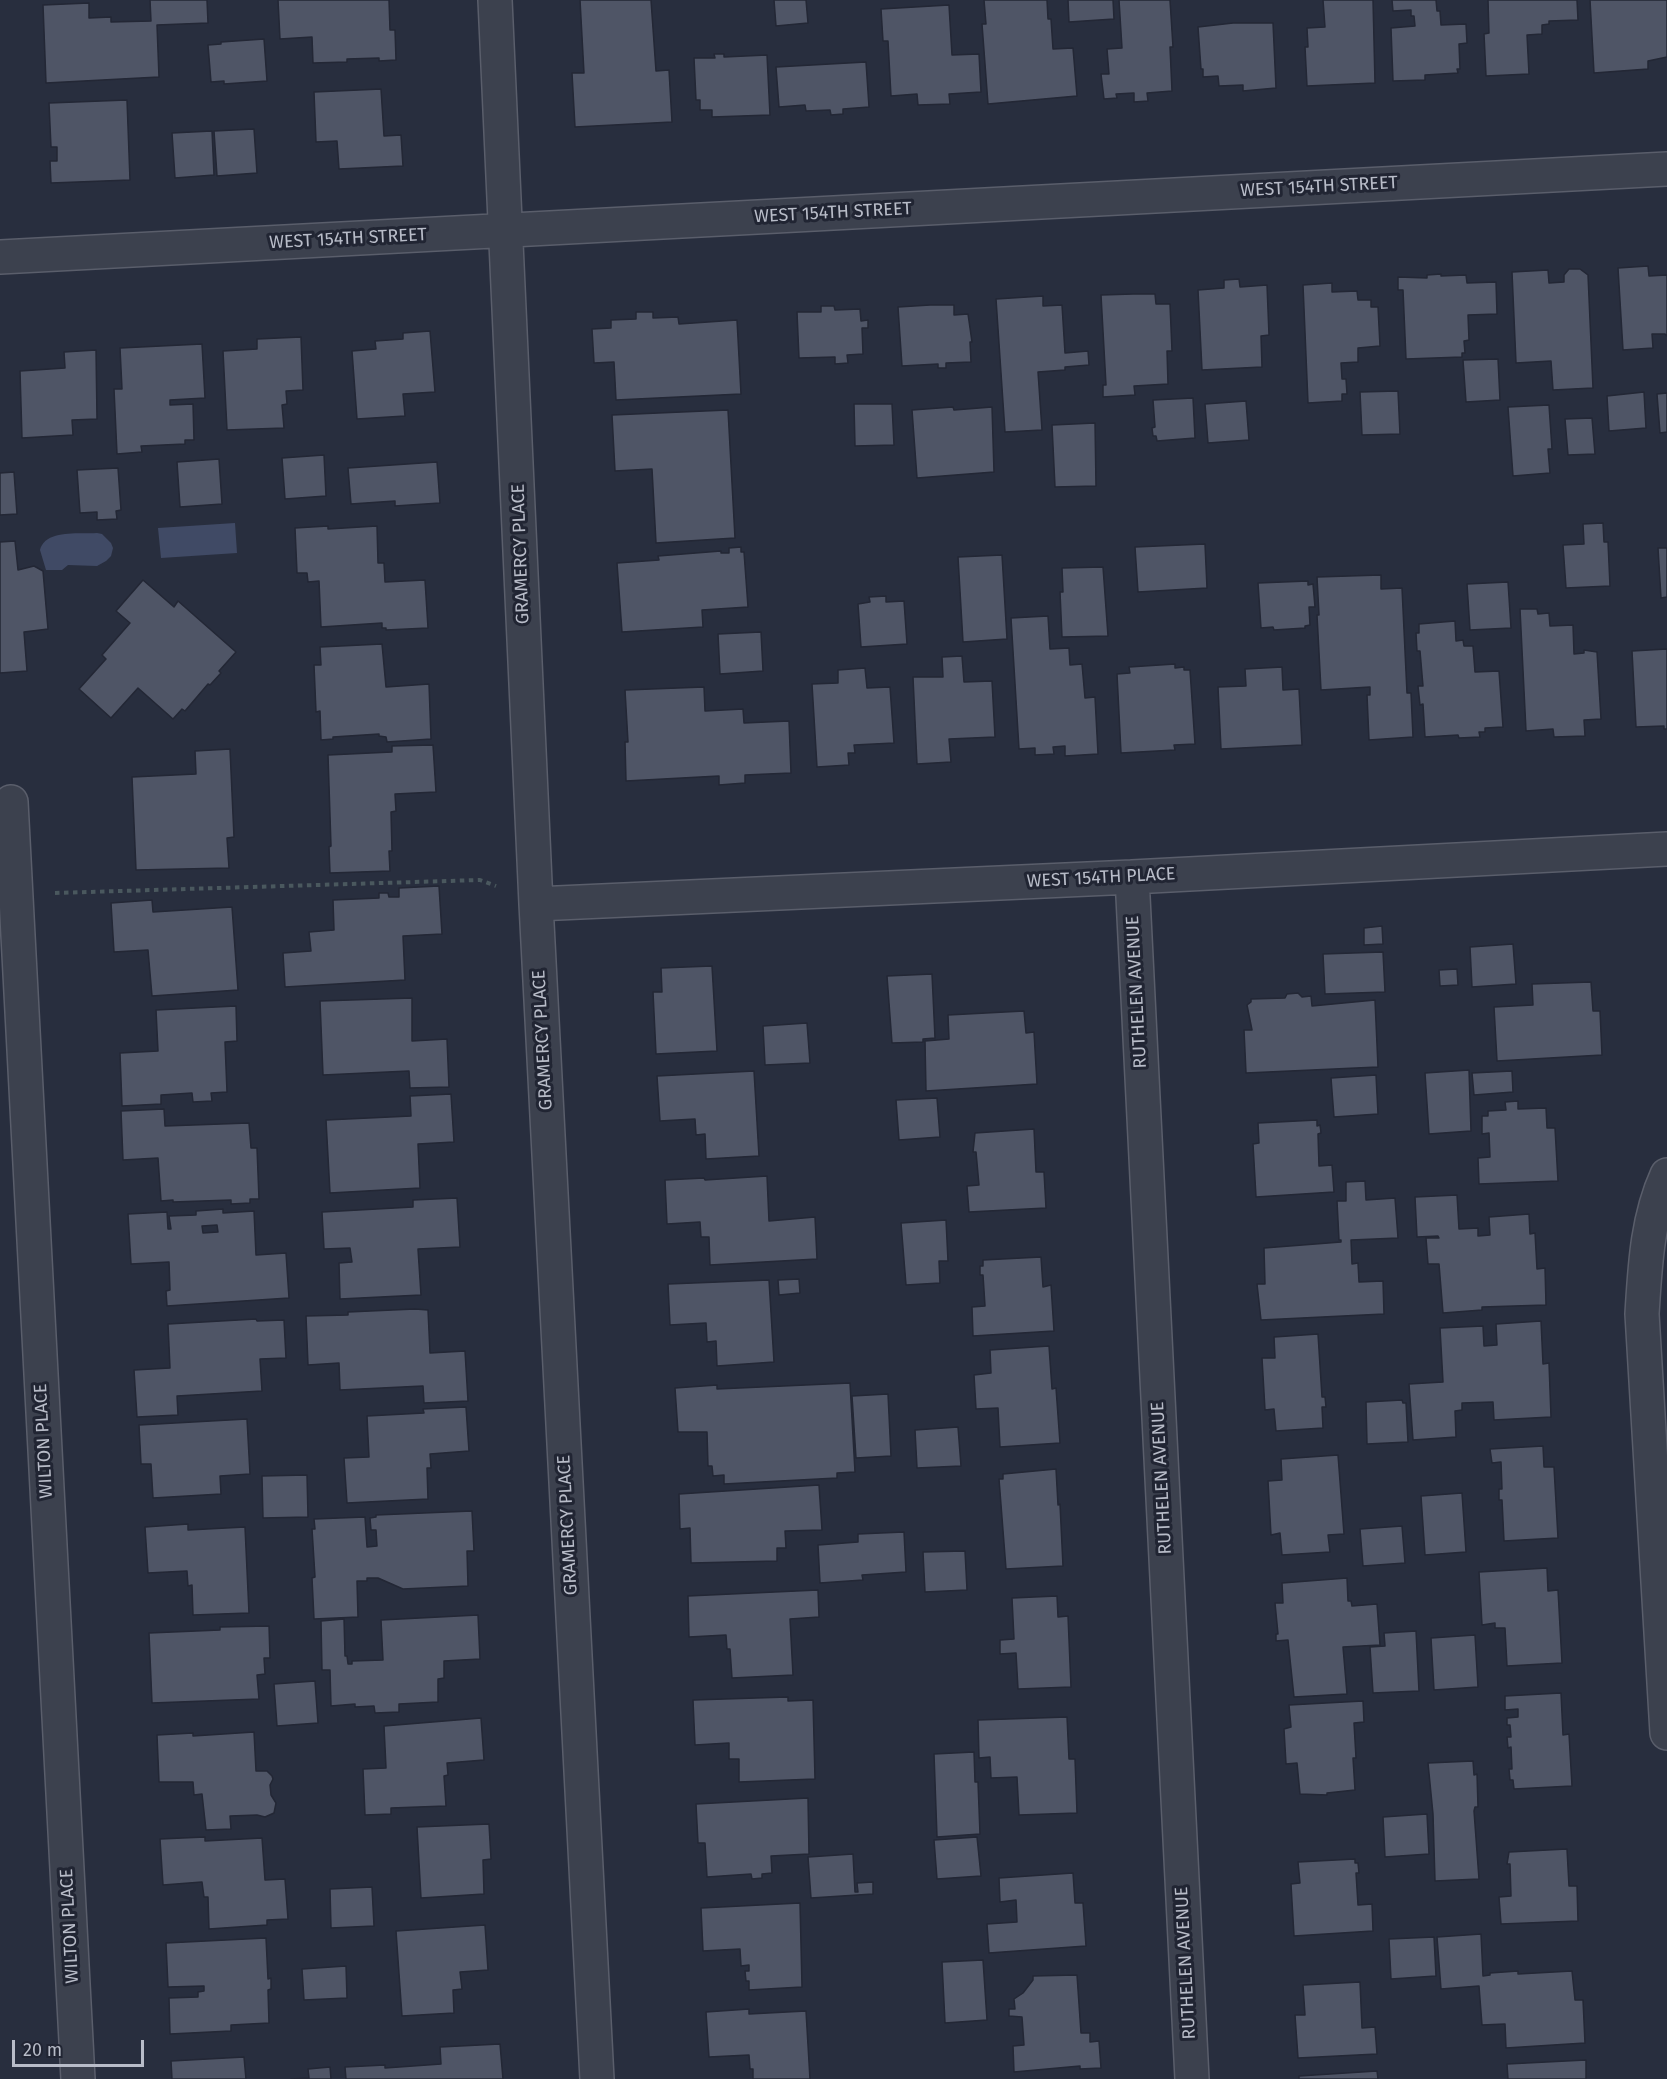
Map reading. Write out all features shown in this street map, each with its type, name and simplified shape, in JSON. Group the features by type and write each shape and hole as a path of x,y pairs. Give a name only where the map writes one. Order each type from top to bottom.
{"street":[{"name":"GRAMERCY PLACE","path":"495,0 536,904 597,2079"},
{"name":"WEST 154TH STREET","path":"0,257 1667,169"},
{"name":"WILTON PLACE","path":"11,802 78,2079"},
{"name":"WEST 154TH PLACE","path":"536,904 1132,877 1667,849"},
{"name":"RUTHELEN AVENUE","path":"1132,877 1192,2079"},
{"path":"1667,1175 1646,1245 1642,1314 1667,1733"}],"path":[{"path":"15,895 480,880 536,904"}],"water":[{"path":"235,523 237,553 161,558 158,528"},
{"path":"64,534 102,534 113,548 111,556 106,561 97,566 68,565 62,570 46,570 40,550 43,543"}],"building":[{"path":"150,0 207,0 208,23 157,25 159,77 46,83 43,5 89,3 89,18 111,17 111,22 151,21"},
{"path":"278,0 389,0 390,30 395,30 396,60 347,59 347,62 313,63 312,37 280,39"},
{"path":"580,0 651,0 656,71 669,70 672,122 575,127 572,73 584,73"},
{"path":"774,0 806,0 808,23 776,26"},
{"path":"984,0 1047,0 1053,49 1073,48 1077,96 988,104 982,24 986,24"},
{"path":"1068,0 1113,0 1114,19 1069,22"},
{"path":"1119,0 1170,0 1173,47 1170,47 1172,91 1147,93 1148,101 1134,102 1134,93 1116,94 1117,98 1104,99 1101,74 1109,74 1107,49 1122,48"},
{"path":"1323,0 1373,0 1375,83 1307,86 1305,47 1308,47 1307,28 1325,27"},
{"path":"1392,0 1436,0 1441,25 1466,24 1467,43 1459,44 1460,69 1457,69 1458,73 1425,75 1425,80 1393,81 1391,28 1415,26 1411,10 1393,11"},
{"path":"1488,0 1577,0 1578,20 1549,21 1549,24 1542,25 1542,34 1527,35 1529,74 1486,76 1484,34 1489,33"},
{"path":"1590,0 1667,0 1667,57 1648,61 1648,69 1594,73"},
{"path":"949,5 952,55 979,54 981,92 949,94 950,104 918,105 917,94 891,96 888,41 883,41 881,9"},
{"path":"1233,23 1273,23 1276,88 1243,91 1243,85 1219,86 1218,76 1203,77 1198,27"},
{"path":"264,39 267,81 224,84 224,81 211,82 208,45"},
{"path":"714,54 724,54 724,57 767,55 770,115 712,117 712,110 700,110 700,100 696,100 694,58 715,58"},
{"path":"866,62 869,107 843,109 843,114 831,115 830,110 806,111 805,105 779,107 776,67"},
{"path":"381,89 384,136 401,135 403,166 339,169 337,141 316,142 314,92"},
{"path":"127,100 130,180 51,183 50,161 57,161 57,147 51,147 49,103"},
{"path":"254,129 257,173 217,176 214,131"},
{"path":"212,131 214,175 175,178 172,133"},
{"path":"1648,266 1649,276 1667,275 1667,336 1652,334 1653,348 1623,350 1618,268"},
{"path":"1569,269 1580,269 1588,275 1593,388 1553,390 1551,361 1516,363 1512,272 1548,270 1549,283 1564,282 1564,275"},
{"path":"1441,274 1441,276 1466,275 1467,283 1496,282 1497,314 1468,315 1469,340 1464,341 1465,353 1462,353 1462,357 1406,359 1403,290 1398,290 1398,277 1427,278 1427,275"},
{"path":"1239,279 1240,287 1267,285 1269,335 1261,336 1262,367 1202,370 1198,290 1224,288 1224,280"},
{"path":"1332,283 1332,292 1357,291 1358,300 1371,300 1371,307 1378,307 1380,346 1358,348 1358,362 1341,363 1342,379 1346,379 1347,394 1342,394 1342,401 1308,403 1303,285"},
{"path":"1155,294 1156,304 1170,304 1172,351 1167,351 1168,384 1134,386 1135,395 1103,397 1103,385 1106,385 1101,295"},
{"path":"1043,296 1043,306 1062,305 1065,353 1088,351 1089,365 1038,372 1042,430 1005,432 996,299"},
{"path":"954,305 954,315 968,314 972,342 970,342 971,362 946,363 946,368 938,368 938,364 902,366 898,307"},
{"path":"821,306 834,306 835,310 860,309 861,321 868,320 868,328 862,328 863,354 847,355 848,363 835,364 835,357 799,358 797,312 821,312"},
{"path":"636,312 653,312 653,318 678,317 679,324 737,320 741,394 616,400 614,362 594,363 592,329 611,328 611,320 636,319"},
{"path":"430,331 435,392 403,394 405,416 357,419 352,351 376,349 375,341 403,339 403,333"},
{"path":"301,337 303,390 286,391 287,404 282,405 284,428 227,430 223,351 257,349 257,339"},
{"path":"202,344 205,398 170,400 170,405 193,404 194,440 185,440 185,444 141,446 142,452 117,454 114,389 122,389 120,348"},
{"path":"96,350 97,419 72,420 73,435 22,438 20,371 65,368 64,352"},
{"path":"1498,359 1500,400 1466,402 1463,360"},
{"path":"1398,391 1400,434 1362,435 1360,392"},
{"path":"1644,392 1646,428 1609,431 1607,396"},
{"path":"1667,393 1667,432 1660,433 1657,394"},
{"path":"1193,398 1195,438 1157,441 1156,436 1153,436 1152,428 1155,427 1153,400"},
{"path":"1246,401 1249,440 1208,443 1205,404"},
{"path":"854,404 892,404 894,445 855,446"},
{"path":"1549,405 1552,449 1548,449 1550,473 1513,476 1508,407"},
{"path":"953,407 954,410 992,407 994,472 917,478 912,410"},
{"path":"728,410 735,538 656,543 652,469 615,471 612,415"},
{"path":"1592,418 1595,454 1568,455 1565,419"},
{"path":"1095,423 1096,486 1055,487 1052,425"},
{"path":"324,455 326,496 285,499 282,458"},
{"path":"219,459 222,504 180,507 177,462"},
{"path":"437,462 440,503 395,506 395,501 351,504 348,468"},
{"path":"118,468 121,510 116,511 117,519 97,520 97,512 80,513 77,470"},
{"path":"14,472 17,514 0,515 0,473"},
{"path":"1603,523 1604,542 1608,542 1610,586 1566,588 1563,545 1584,544 1583,524"},
{"path":"328,526 328,529 377,526 378,563 384,563 385,582 425,580 428,628 386,630 382,628 382,623 321,627 319,581 308,582 307,573 297,573 295,528"},
{"path":"15,541 18,570 34,566 43,571 48,629 24,632 27,671 0,673 0,542"},
{"path":"1205,544 1207,588 1138,592 1135,547"},
{"path":"741,547 741,552 744,552 748,607 702,610 703,627 622,632 617,563 659,560 658,556 721,551 721,553 729,553 729,548"},
{"path":"1658,548 1667,548 1667,597 1661,598"},
{"path":"1002,555 1007,639 963,642 958,557"},
{"path":"1103,567 1108,636 1062,637 1060,592 1063,592 1062,568"},
{"path":"1381,575 1381,589 1402,588 1407,693 1411,693 1413,737 1369,740 1367,695 1370,695 1370,687 1321,690 1317,577"},
{"path":"143,580 174,607 178,601 236,652 210,685 208,684 185,711 182,709 173,719 138,688 111,718 79,689 106,659 102,655 130,623 116,611"},
{"path":"1308,581 1308,585 1313,584 1315,607 1309,607 1310,625 1305,628 1274,630 1273,627 1261,628 1258,583"},
{"path":"1508,582 1511,628 1470,630 1467,584"},
{"path":"886,596 886,602 904,601 907,644 861,647 858,604 870,602 869,597"},
{"path":"1520,609 1537,609 1538,614 1549,613 1550,626 1573,625 1574,654 1584,653 1584,650 1597,652 1601,719 1584,720 1585,736 1554,737 1553,729 1526,731"},
{"path":"1048,616 1050,649 1069,648 1070,665 1082,664 1085,698 1095,697 1098,754 1065,756 1065,746 1053,747 1054,754 1035,755 1035,748 1019,749 1011,618"},
{"path":"1455,621 1456,641 1463,640 1464,646 1473,646 1475,672 1499,671 1503,727 1485,728 1485,732 1479,732 1480,737 1459,738 1458,735 1425,737 1423,704 1420,705 1418,686 1423,686 1416,633 1419,633 1419,624"},
{"path":"761,632 763,671 720,674 718,634"},
{"path":"382,644 386,687 429,684 431,739 387,742 386,737 379,736 379,734 321,740 320,711 316,712 314,665 321,665 320,647"},
{"path":"1667,649 1667,729 1664,729 1664,726 1636,727 1632,651"},
{"path":"962,656 964,682 992,681 995,737 949,739 951,762 917,764 913,677 943,677 942,657"},
{"path":"1175,664 1175,668 1184,667 1184,670 1190,670 1195,744 1174,745 1175,750 1121,753 1117,674 1130,673 1129,667"},
{"path":"1282,667 1283,690 1299,689 1302,745 1221,749 1218,687 1246,686 1245,669"},
{"path":"865,668 867,688 890,687 894,743 854,745 855,753 848,753 849,765 817,767 812,684 838,683 838,670"},
{"path":"704,687 705,711 743,709 744,723 789,721 791,773 745,775 745,783 719,785 719,776 626,781 625,742 628,742 625,690"},
{"path":"433,745 436,792 395,794 396,811 391,812 390,871 330,873 328,755 392,752 392,746"},
{"path":"230,749 234,837 227,838 229,868 136,870 132,777 196,774 195,751"},
{"path":"439,886 442,934 403,936 405,980 285,987 283,953 311,951 309,932 334,930 333,900 379,898 379,893 388,893 389,897 399,897 399,888"},
{"path":"152,900 153,912 232,907 238,990 152,996 148,950 114,952 111,903"},
{"path":"1382,926 1383,944 1364,945 1364,928"},
{"path":"1513,944 1516,984 1472,987 1470,947"},
{"path":"1383,952 1385,992 1325,994 1323,954"},
{"path":"712,966 717,1051 656,1054 653,992 662,992 661,968"},
{"path":"1457,969 1458,985 1440,986 1439,970"},
{"path":"932,974 935,1038 923,1039 923,1042 892,1043 887,976"},
{"path":"1591,982 1593,1011 1600,1011 1602,1055 1497,1061 1494,1007 1533,1005 1532,984"},
{"path":"1298,993 1302,997 1311,996 1312,1006 1375,1000 1378,1067 1246,1073 1244,1030 1252,1030 1247,1005 1251,999 1285,998 1287,994"},
{"path":"412,998 412,1041 447,1039 449,1087 410,1088 409,1071 323,1075 320,1001"},
{"path":"236,1006 237,1041 225,1042 227,1092 211,1093 212,1101 193,1102 192,1093 161,1095 161,1104 122,1106 120,1053 158,1051 156,1010"},
{"path":"1024,1011 1026,1033 1034,1032 1037,1084 926,1091 925,1041 949,1039 948,1015"},
{"path":"807,1023 810,1063 765,1065 763,1026"},
{"path":"1469,1070 1471,1131 1429,1134 1425,1073"},
{"path":"754,1071 759,1156 706,1159 705,1134 696,1135 695,1119 660,1121 657,1076"},
{"path":"1512,1071 1513,1092 1474,1095 1472,1073"},
{"path":"1376,1075 1378,1114 1334,1117 1331,1078"},
{"path":"451,1094 454,1142 418,1144 420,1188 330,1193 326,1120 411,1116 410,1096"},
{"path":"937,1098 940,1137 899,1140 896,1100"},
{"path":"1518,1101 1518,1109 1546,1108 1547,1128 1555,1128 1558,1181 1479,1184 1478,1158 1490,1157 1489,1133 1482,1134 1482,1116 1488,1116 1488,1111 1506,1110 1505,1102"},
{"path":"164,1109 165,1126 249,1123 251,1148 257,1148 259,1199 250,1199 250,1203 231,1204 231,1200 161,1201 158,1158 123,1160 121,1111"},
{"path":"1317,1120 1321,1133 1318,1134 1319,1166 1332,1165 1334,1192 1256,1197 1253,1144 1259,1143 1258,1123"},
{"path":"1034,1129 1036,1172 1044,1172 1046,1208 969,1212 967,1186 979,1185 976,1152 973,1152 975,1133"},
{"path":"767,1176 769,1221 815,1217 817,1259 710,1265 709,1237 701,1237 700,1222 667,1224 665,1180"},
{"path":"1365,1181 1366,1200 1395,1198 1398,1238 1351,1240 1352,1264 1358,1263 1359,1282 1383,1281 1384,1314 1261,1320 1257,1284 1265,1284 1264,1248 1341,1242 1337,1201 1346,1201 1346,1182"},
{"path":"1457,1195 1459,1229 1478,1228 1478,1236 1490,1235 1489,1217 1529,1214 1530,1234 1535,1233 1537,1269 1545,1268 1546,1305 1482,1307 1482,1310 1443,1313 1439,1264 1428,1264 1426,1238 1439,1238 1438,1236 1417,1237 1415,1197"},
{"path":"457,1198 460,1247 418,1249 421,1295 340,1299 339,1263 352,1262 350,1248 324,1249 322,1212 413,1207 413,1200"},
{"path":"223,1209 223,1213 254,1211 256,1255 286,1253 289,1298 167,1306 166,1291 170,1290 169,1262 131,1264 128,1214 167,1212 168,1229 171,1229 169,1216 196,1215 196,1211","holes":["217,1225 218,1232 203,1233 202,1226"]},
{"path":"946,1220 948,1261 939,1261 940,1283 906,1285 901,1223"},
{"path":"1041,1257 1043,1287 1051,1285 1054,1331 973,1336 972,1307 985,1306 983,1275 980,1275 983,1260"},
{"path":"799,1279 800,1293 779,1295 778,1280"},
{"path":"769,1280 774,1362 717,1366 716,1341 707,1342 706,1323 670,1325 668,1284"},
{"path":"428,1310 430,1353 465,1351 468,1401 424,1403 423,1386 340,1390 339,1363 308,1365 306,1316"},
{"path":"256,1319 257,1321 284,1320 286,1358 260,1359 262,1391 177,1396 178,1415 137,1417 134,1370 170,1368 168,1324"},
{"path":"1541,1321 1543,1364 1549,1363 1551,1417 1494,1420 1493,1402 1462,1403 1462,1410 1455,1411 1456,1437 1413,1440 1409,1384 1443,1382 1440,1328 1483,1326 1484,1346 1497,1345 1496,1324"},
{"path":"1318,1334 1322,1397 1325,1397 1326,1407 1322,1407 1323,1428 1276,1431 1274,1409 1265,1410 1262,1358 1275,1358 1274,1337"},
{"path":"1049,1346 1052,1389 1056,1388 1060,1443 1000,1447 998,1408 976,1409 974,1375 991,1373 990,1350"},
{"path":"850,1383 855,1472 837,1473 837,1478 724,1484 724,1475 713,1476 712,1466 708,1466 707,1432 678,1432 675,1388 717,1385 717,1389"},
{"path":"888,1394 891,1456 856,1458 852,1396"},
{"path":"1402,1400 1406,1403 1408,1442 1367,1444 1366,1402"},
{"path":"466,1407 469,1451 430,1454 431,1468 427,1468 428,1499 347,1503 344,1458 369,1457 367,1416 424,1413 423,1409"},
{"path":"247,1419 250,1474 220,1476 221,1494 153,1498 151,1464 141,1464 139,1425"},
{"path":"958,1427 961,1466 917,1468 915,1430"},
{"path":"1543,1446 1544,1467 1554,1467 1558,1538 1504,1541 1502,1500 1499,1500 1499,1489 1502,1489 1501,1462 1492,1463 1490,1449"},
{"path":"1338,1455 1344,1534 1328,1535 1330,1552 1282,1555 1280,1533 1271,1535 1268,1481 1282,1480 1281,1459"},
{"path":"1056,1469 1063,1566 1006,1569 999,1479 1003,1479 1003,1474"},
{"path":"307,1475 308,1517 263,1518 262,1476"},
{"path":"819,1485 822,1530 785,1531 786,1548 777,1548 777,1561 691,1563 690,1528 680,1529 679,1494"},
{"path":"1462,1493 1466,1552 1425,1555 1421,1496"},
{"path":"472,1511 474,1551 467,1551 468,1586 403,1589 378,1578 367,1578 367,1581 357,1581 358,1617 314,1619 312,1578 315,1577 312,1529 315,1529 314,1519 365,1517 367,1547 377,1546 376,1530 371,1530 370,1518 376,1515"},
{"path":"188,1524 188,1530 245,1527 249,1613 193,1615 192,1585 188,1586 187,1571 148,1573 145,1527"},
{"path":"1402,1526 1405,1563 1363,1566 1360,1529"},
{"path":"904,1532 906,1572 862,1575 863,1580 820,1583 818,1545 858,1542 858,1534"},
{"path":"965,1551 967,1590 925,1592 923,1552"},
{"path":"1547,1568 1548,1591 1558,1590 1562,1663 1507,1666 1505,1628 1495,1628 1495,1623 1482,1625 1479,1572"},
{"path":"1347,1578 1348,1601 1351,1601 1352,1606 1377,1604 1380,1645 1343,1647 1347,1694 1294,1697 1288,1640 1276,1641 1276,1634 1278,1634 1275,1603 1283,1603 1282,1583"},
{"path":"818,1590 819,1617 790,1619 793,1675 732,1678 730,1649 727,1649 726,1635 689,1637 688,1596"},
{"path":"1057,1596 1058,1617 1068,1616 1071,1687 1018,1689 1016,1653 1000,1654 1000,1640 1014,1639 1012,1598"},
{"path":"478,1615 480,1659 444,1661 444,1678 438,1679 438,1702 399,1704 399,1712 375,1713 374,1706 355,1707 355,1704 331,1706 330,1670 322,1670 321,1621 344,1619 345,1656 347,1656 348,1664 352,1664 352,1661 383,1660 381,1620"},
{"path":"269,1626 270,1658 264,1658 265,1674 257,1675 259,1699 152,1703 149,1633 220,1630 220,1627"},
{"path":"1416,1631 1419,1691 1373,1693 1370,1647 1385,1646 1384,1633"},
{"path":"1475,1635 1478,1687 1434,1690 1431,1638"},
{"path":"315,1681 318,1723 277,1726 274,1684"},
{"path":"1561,1693 1563,1735 1569,1734 1572,1786 1514,1789 1513,1780 1510,1780 1511,1747 1508,1748 1507,1737 1511,1737 1507,1718 1518,1717 1518,1709 1505,1710 1505,1696"},
{"path":"788,1697 788,1701 813,1700 815,1779 739,1782 739,1759 729,1759 729,1743 695,1745 693,1700"},
{"path":"1363,1701 1364,1722 1354,1723 1355,1790 1327,1793 1327,1795 1300,1794 1297,1763 1286,1764 1284,1729 1291,1727 1289,1705"},
{"path":"1067,1717 1069,1759 1075,1759 1077,1813 1019,1815 1017,1777 991,1778 990,1757 979,1758 978,1720"},
{"path":"481,1718 484,1760 447,1763 448,1775 444,1776 446,1806 391,1808 391,1814 365,1815 363,1769 386,1768 384,1726"},
{"path":"254,1732 256,1771 267,1771 272,1776 271,1795 276,1803 274,1813 265,1817 230,1816 231,1829 206,1830 202,1794 194,1795 193,1782 159,1782 157,1735 193,1733 193,1736"},
{"path":"974,1752 975,1782 978,1782 980,1834 937,1837 934,1754"},
{"path":"1473,1761 1474,1775 1477,1774 1478,1807 1475,1807 1474,1811 1479,1879 1435,1881 1433,1814 1428,1763"},
{"path":"808,1798 809,1854 771,1856 772,1873 762,1874 762,1878 752,1879 751,1874 707,1877 705,1843 698,1843 696,1804"},
{"path":"1427,1814 1429,1854 1385,1857 1383,1817"},
{"path":"489,1824 491,1859 483,1860 484,1894 421,1898 417,1827"},
{"path":"205,1837 205,1841 262,1838 265,1880 285,1879 288,1919 267,1920 267,1925 209,1929 208,1897 204,1897 202,1882 163,1885 160,1839"},
{"path":"977,1837 981,1876 937,1879 934,1840"},
{"path":"1567,1849 1569,1886 1577,1886 1578,1921 1501,1924 1499,1897 1511,1896 1510,1864 1507,1864 1509,1852"},
{"path":"853,1854 855,1892 858,1892 857,1883 873,1882 873,1894 811,1898 808,1857"},
{"path":"1355,1859 1359,1873 1356,1873 1358,1905 1372,1904 1373,1931 1294,1936 1291,1884 1300,1883 1298,1862"},
{"path":"1073,1873 1075,1903 1083,1903 1086,1946 989,1953 987,1924 1017,1922 1016,1900 1000,1902 999,1878"},
{"path":"372,1887 374,1926 331,1928 330,1889"},
{"path":"800,1903 802,1987 749,1990 749,1981 746,1981 745,1971 749,1971 749,1965 741,1966 740,1949 703,1951 701,1908"},
{"path":"485,1925 488,1970 460,1972 462,1989 453,1990 454,2013 402,2016 396,1931"},
{"path":"1481,1934 1483,1976 1490,1975 1490,1973 1518,1971 1518,1974 1572,1971 1575,2000 1583,2000 1585,2043 1506,2048 1505,2024 1482,2025 1479,1986 1441,1989 1437,1937"},
{"path":"1434,1937 1436,1976 1391,1979 1389,1939"},
{"path":"266,1938 268,1979 271,1978 271,1989 268,1990 269,2023 231,2025 231,2031 170,2034 169,1998 198,1997 198,1992 204,1991 204,1986 168,1987 166,1943"},
{"path":"983,1960 987,2020 945,2023 942,1962"},
{"path":"346,1966 347,1998 304,2000 302,1969"},
{"path":"1077,1975 1081,2033 1090,2033 1090,2042 1099,2041 1101,2068 1080,2069 1080,2066 1014,2072 1013,2046 1024,2045 1022,2017 1009,2016 1009,2009 1015,2009 1014,1999 1023,1993 1033,1980 1033,1976"},
{"path":"1360,1982 1362,2028 1375,2027 1377,2054 1298,2058 1295,2015 1305,2015 1303,1985"},
{"path":"749,2009 749,2014 806,2011 810,2079 753,2079 749,2055 709,2057 706,2012"},
{"path":"500,2044 503,2079 346,2079 345,2067 385,2065 385,2068 441,2064 440,2047"},
{"path":"244,2057 246,2079 172,2079 171,2061"},
{"path":"1586,2060 1586,2079 1508,2079 1507,2064"},
{"path":"330,2067 331,2079 291,2079 309,2078 308,2069"},
{"path":"1377,2071 1378,2079 1299,2079 1299,2076"}]}
